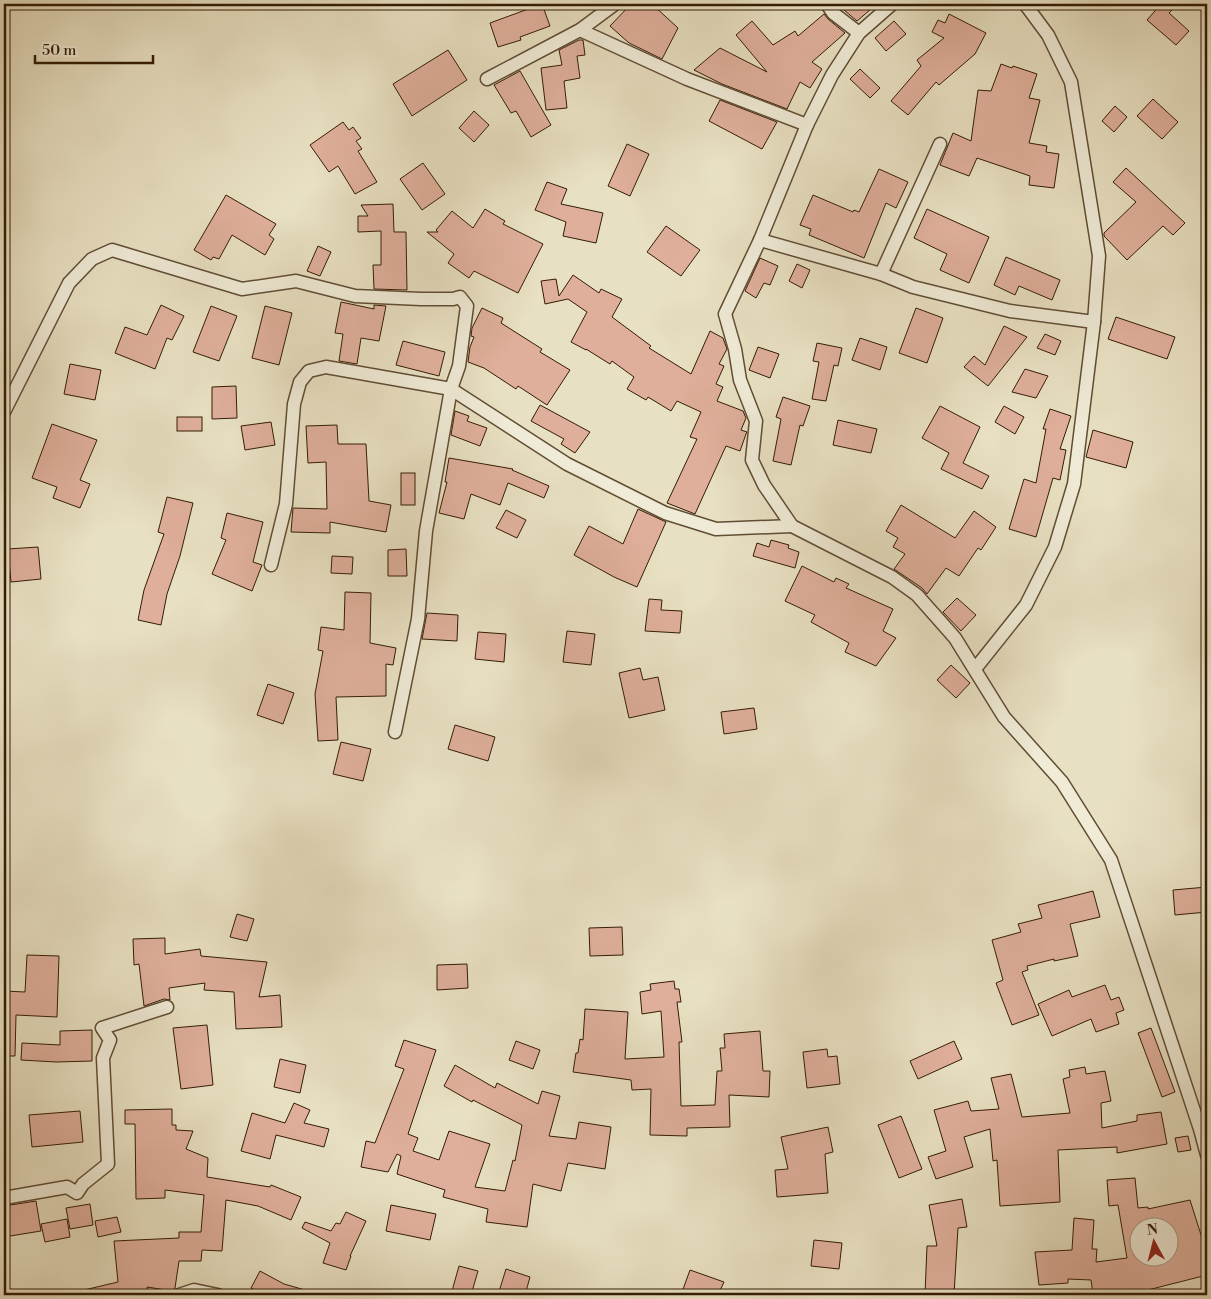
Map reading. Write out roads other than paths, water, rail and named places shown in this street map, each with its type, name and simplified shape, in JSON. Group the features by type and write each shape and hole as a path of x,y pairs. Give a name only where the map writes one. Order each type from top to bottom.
{"street":[{"path":"487,78 580,30 615,4"},
{"path":"827,4 833,13 859,33"},
{"path":"892,4 859,33 832,75 807,125 760,240 725,314 735,349 740,380 756,421 752,460 764,485 792,526 892,577 917,595 955,638 1004,717 1062,782 1111,860 1207,1155"},
{"path":"974,669 1026,605 1055,547 1074,484 1094,322 1099,256 1071,82 1048,35 1025,4"},
{"path":"580,30 687,79 807,125"},
{"path":"880,274 940,144"},
{"path":"760,240 880,274 913,287 1010,311 1094,322"},
{"path":"4,412 70,283 92,259 112,250 242,289 296,281 355,296 421,299 453,299 460,297 467,306 459,366 451,389 426,531 418,619 395,732"},
{"path":"271,565 286,504 294,404 300,382 309,371 326,367 451,389 568,464 665,512 716,529 792,526"},
{"path":"4,1198 67,1187 77,1193 83,1184 108,1164 103,1058 110,1040 102,1028 167,1008"},
{"path":"179,1295 194,1290 218,1295"}]}
